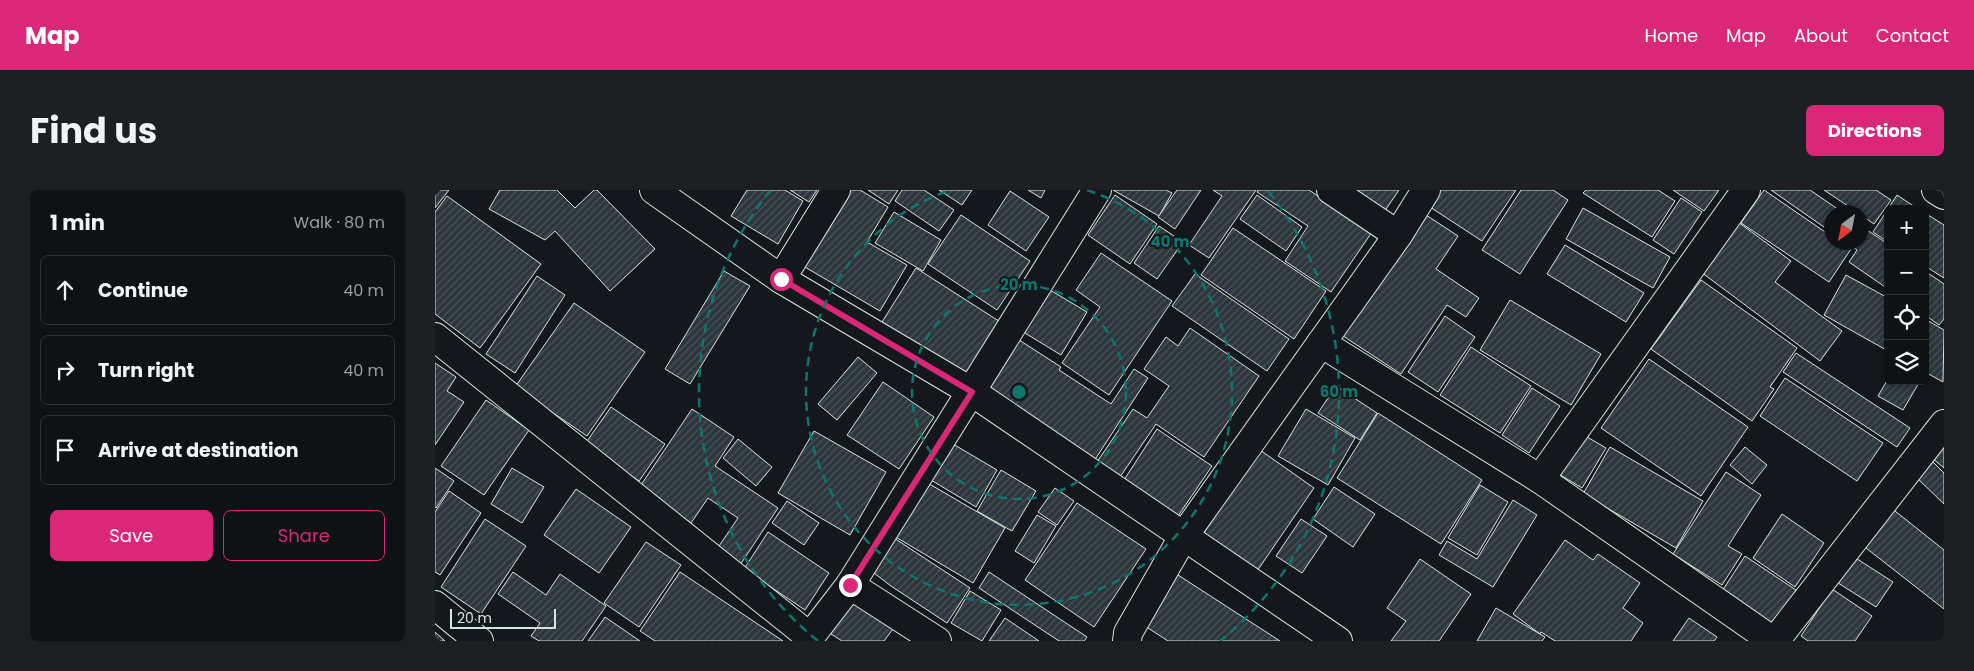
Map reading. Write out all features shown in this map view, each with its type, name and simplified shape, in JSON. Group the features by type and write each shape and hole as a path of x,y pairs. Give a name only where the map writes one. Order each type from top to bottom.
{"street":[{"path":"654,190 781,279 972,392 1338,641"},
{"path":"781,279 837,190"},
{"path":"435,337 808,639 850,585 1097,190"},
{"path":"1331,190 1398,235"},
{"path":"1127,641 1128,633 1183,537 1398,235 1426,190"},
{"path":"1540,479 1746,190"},
{"path":"1936,190 1944,195"},
{"path":"1321,343 1540,479 1774,641 1944,424"},
{"path":"850,585 937,641"},
{"path":"435,605 479,641"}],"building":[{"path":"435,190 449,190 435,208"},
{"path":"500,190 557,190 575,208 594,190 597,190 655,249 610,291 555,231 545,240 489,209"},
{"path":"747,190 785,190 803,201 778,244 731,216"},
{"path":"790,190 817,190 809,202"},
{"path":"839,190 860,190 888,207 867,242 907,265 880,311 798,263"},
{"path":"868,190 898,190 889,204"},
{"path":"902,190 924,190 954,210 939,231 895,201"},
{"path":"939,190 972,190 962,205"},
{"path":"1028,190 1045,190 1041,198"},
{"path":"1113,190 1166,190 1172,193 1159,216"},
{"path":"1177,190 1201,190 1175,229 1158,217"},
{"path":"1213,190 1256,190 1209,258 1189,245 1222,196"},
{"path":"1258,190 1309,190 1372,232 1331,292 1285,261 1308,226 1257,192"},
{"path":"1345,190 1399,190 1382,215"},
{"path":"1437,190 1516,190 1482,241 1427,205"},
{"path":"1521,190 1553,190 1568,200 1520,274 1482,250"},
{"path":"1586,190 1658,190 1675,201 1652,237 1583,193"},
{"path":"1673,190 1719,190 1704,211"},
{"path":"1764,190 1824,231 1824,250 1850,250 1829,282 1741,223"},
{"path":"1771,190 1810,190 1832,205 1824,205 1824,227"},
{"path":"1824,190 1876,190 1891,200 1887,205 1884,205 1884,210 1874,224 1869,221 1869,205 1846,205"},
{"path":"1010,191 1049,217 1026,251 988,225"},
{"path":"1115,195 1157,224 1130,264 1088,235"},
{"path":"1257,195 1302,227 1286,251 1240,219"},
{"path":"1897,195 1912,205 1891,205"},
{"path":"447,196 541,264 480,348 435,314 435,212"},
{"path":"1681,198 1702,212 1674,254 1653,240"},
{"path":"1583,208 1670,257 1653,288 1566,239"},
{"path":"1420,211 1458,236 1436,269 1479,298 1466,317 1447,305 1401,374 1340,334"},
{"path":"894,212 941,240 923,271 875,243"},
{"path":"961,215 1030,261 997,310 928,264"},
{"path":"1884,215 1884,239 1873,232"},
{"path":"1929,216 1944,225 1944,278 1929,269"},
{"path":"1738,222 1791,261 1775,282 1842,331 1820,361 1701,272"},
{"path":"1159,226 1183,242 1157,279 1134,263"},
{"path":"1233,228 1326,291 1294,339 1201,275"},
{"path":"1869,231 1884,241 1884,286 1849,262 1857,250 1869,250"},
{"path":"1565,245 1644,293 1626,322 1547,274"},
{"path":"1101,253 1172,301 1109,395 1062,363 1100,307 1076,290"},
{"path":"916,268 1005,325 970,379 882,322"},
{"path":"724,271 750,286 690,384 665,369"},
{"path":"1195,274 1289,339 1267,371 1172,306"},
{"path":"1929,274 1944,284 1944,319 1939,325 1929,318"},
{"path":"1846,275 1884,296 1884,349 1824,315"},
{"path":"537,276 565,295 515,373 486,354"},
{"path":"1701,280 1797,348 1770,387 1774,389 1752,421 1651,349"},
{"path":"1045,287 1087,312 1061,355 1020,330"},
{"path":"1510,300 1601,354 1571,405 1480,350"},
{"path":"574,303 645,352 587,436 515,387"},
{"path":"1445,316 1475,337 1438,392 1408,372"},
{"path":"1929,321 1944,330 1943,382 1929,374"},
{"path":"1190,328 1259,376 1204,457 1156,424 1120,477 1097,462 1133,409 1147,418 1169,386 1144,369 1166,337 1178,346"},
{"path":"1016,338 1061,367 1059,370 1111,404 1134,369 1148,378 1094,461 983,389"},
{"path":"1471,347 1531,386 1500,433 1440,395"},
{"path":"1796,353 1910,428 1897,447 1783,372"},
{"path":"858,357 877,373 837,420 818,404"},
{"path":"1649,359 1748,427 1701,496 1601,428"},
{"path":"435,363 456,377 447,391 464,402 435,445"},
{"path":"1785,378 1883,443 1857,481 1760,416"},
{"path":"883,382 934,417 899,469 847,435"},
{"path":"1884,385 1918,385 1903,410 1878,396"},
{"path":"1336,386 1377,413 1360,440 1318,413"},
{"path":"1532,388 1560,406 1529,453 1502,435"},
{"path":"486,400 529,430 484,495 441,466"},
{"path":"611,407 665,444 639,481 585,444"},
{"path":"692,409 734,437 715,466 778,508 738,568 715,552 738,518 708,498 691,523 639,488"},
{"path":"1306,409 1355,438 1328,485 1278,456"},
{"path":"1378,413 1482,480 1441,544 1337,478"},
{"path":"1157,429 1212,466 1178,516 1124,480"},
{"path":"814,431 886,472 850,535 778,493"},
{"path":"1944,431 1944,468 1925,452"},
{"path":"1582,434 1606,448 1582,488 1557,473"},
{"path":"738,439 772,467 756,486 723,458"},
{"path":"953,444 997,470 976,507 931,480"},
{"path":"1610,447 1703,501 1676,548 1583,494"},
{"path":"1745,447 1767,465 1752,484 1730,465"},
{"path":"1260,450 1314,488 1257,571 1203,534"},
{"path":"1932,461 1944,473 1944,504 1916,477"},
{"path":"435,468 454,481 436,508 435,507"},
{"path":"512,468 544,487 522,523 491,504"},
{"path":"1001,470 1036,491 1012,531 977,511"},
{"path":"1726,472 1761,495 1728,546 1742,554 1722,585 1673,554"},
{"path":"926,482 1005,528 973,583 894,536"},
{"path":"1480,485 1508,502 1477,555 1448,538"},
{"path":"1334,487 1375,514 1353,547 1313,519"},
{"path":"1055,488 1074,501 1057,525 1038,512"},
{"path":"576,489 631,527 599,573 544,535"},
{"path":"449,491 481,513 440,575 435,572 435,512"},
{"path":"1513,500 1537,515 1493,587 1439,555 1447,541 1477,559"},
{"path":"787,501 819,523 804,545 772,523"},
{"path":"1077,503 1146,549 1094,627 1025,580"},
{"path":"1890,507 1944,550 1944,609 1861,544"},
{"path":"1782,514 1824,543 1795,587 1753,558"},
{"path":"1037,515 1056,526 1034,563 1015,551"},
{"path":"485,519 526,546 481,614 441,587"},
{"path":"1301,519 1327,536 1302,573 1276,556"},
{"path":"768,532 829,573 805,610 744,569"},
{"path":"891,536 970,588 947,623 874,573"},
{"path":"1565,540 1593,560 1598,554 1640,583 1623,608 1643,623 1631,641 1555,641 1541,632 1540,634 1513,614"},
{"path":"646,542 681,565 639,627 604,603"},
{"path":"1851,555 1893,582 1876,607 1835,581"},
{"path":"1745,556 1796,590 1773,625 1722,591"},
{"path":"1420,559 1471,594 1439,641 1391,641 1406,621 1387,608"},
{"path":"513,572 546,595 560,574 606,606 582,641 539,641 531,636 540,623 498,594"},
{"path":"680,572 783,641 655,641 640,631"},
{"path":"989,572 1087,637 1084,641 1059,641 979,588"},
{"path":"1178,575 1280,641 1168,641 1145,626"},
{"path":"1832,589 1872,616 1855,641 1808,641 1801,636"},
{"path":"970,591 1001,610 982,641 951,623"},
{"path":"851,597 895,626 884,641 842,641 828,632"},
{"path":"1496,608 1545,637 1542,641 1477,641"},
{"path":"605,617 640,641 588,641"},
{"path":"1005,618 1039,641 989,641"},
{"path":"1689,618 1717,637 1714,641 1673,641"},
{"path":"435,632 445,641 435,641"}],"route":[{"path":"781,279 972,392 850,585"}]}
